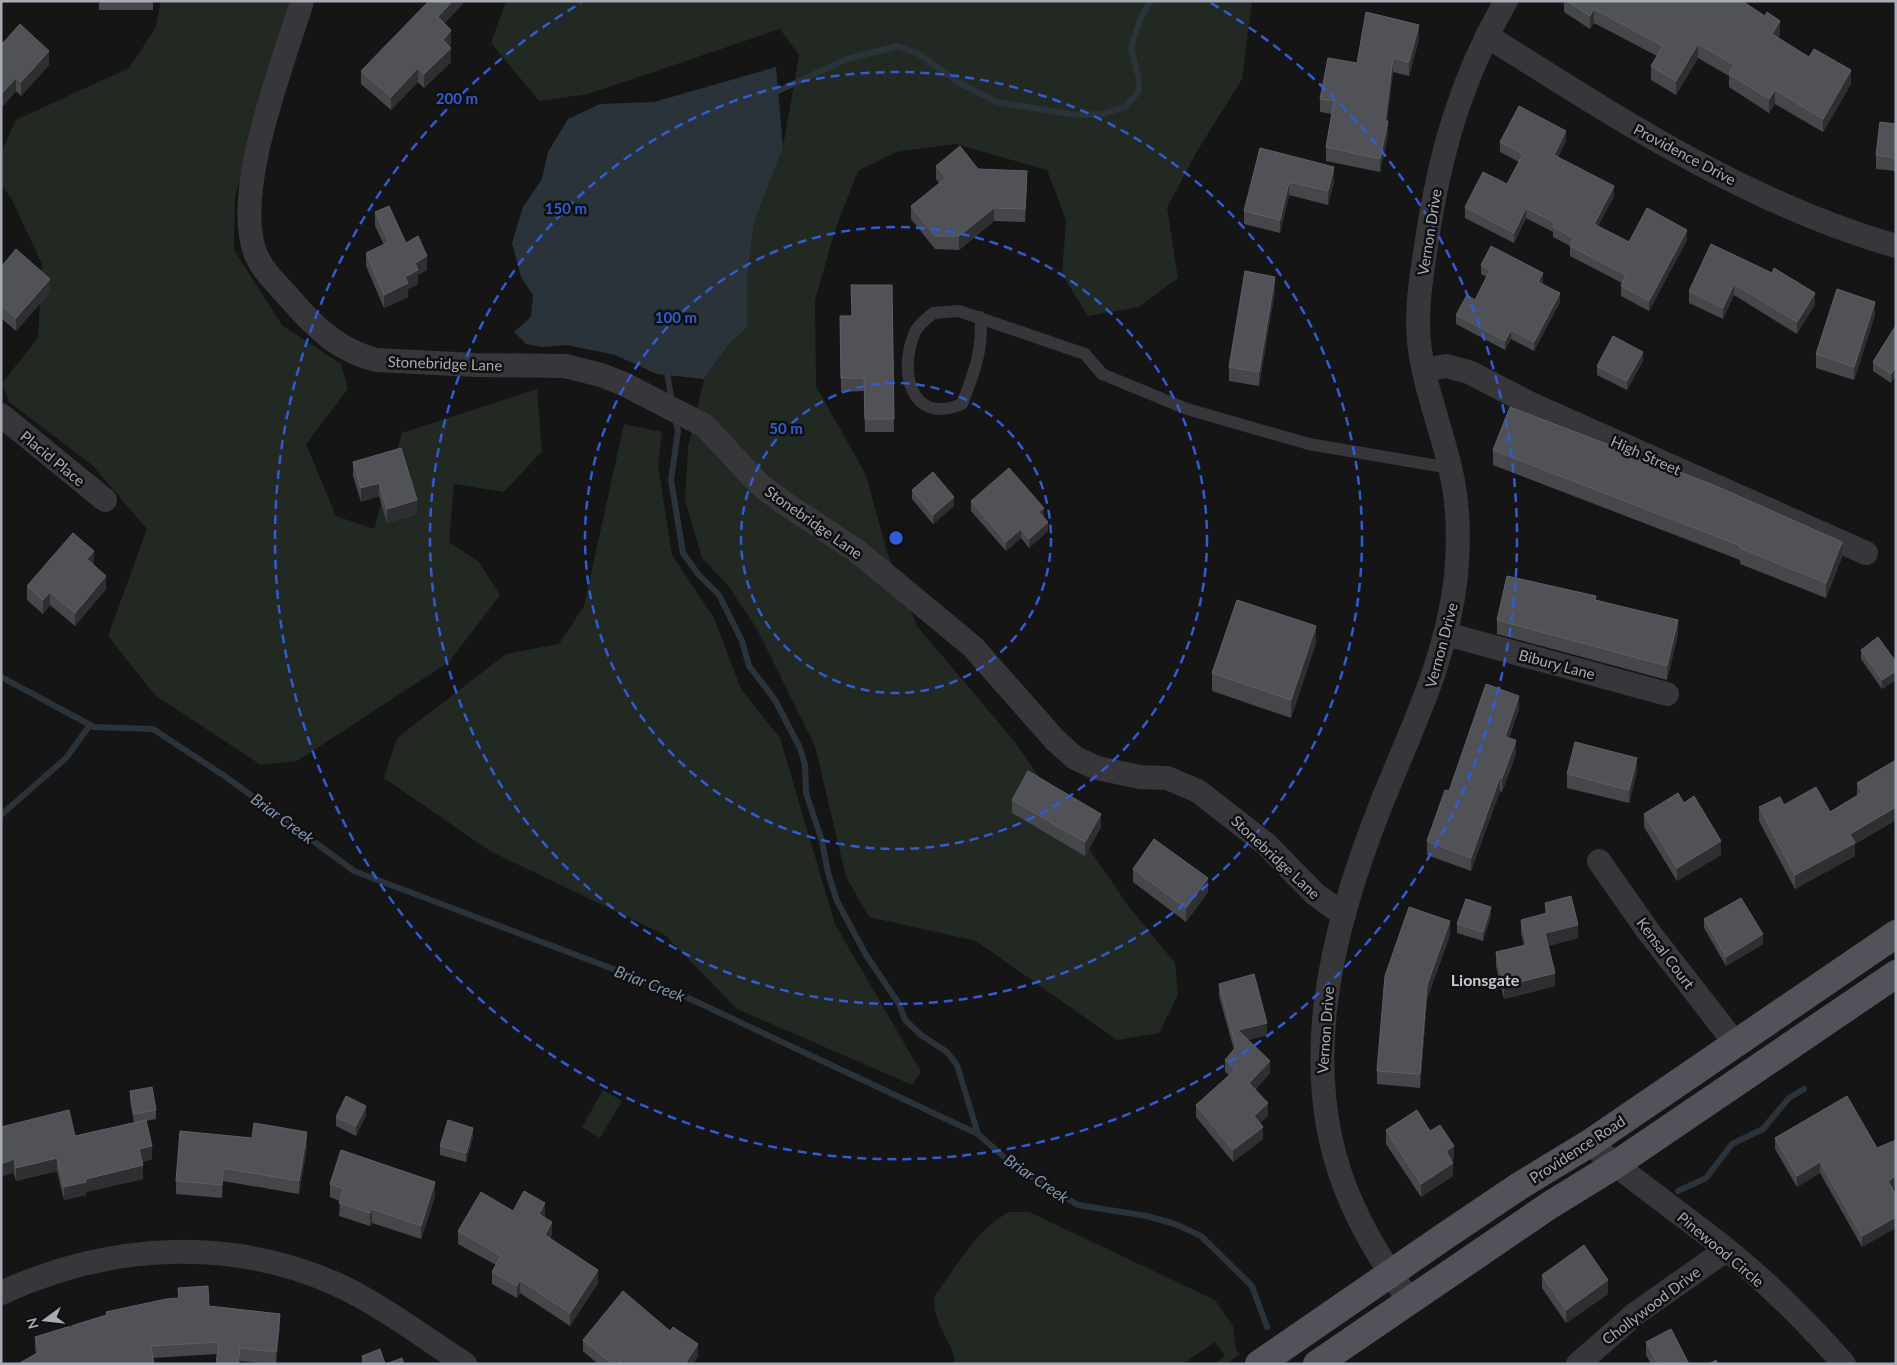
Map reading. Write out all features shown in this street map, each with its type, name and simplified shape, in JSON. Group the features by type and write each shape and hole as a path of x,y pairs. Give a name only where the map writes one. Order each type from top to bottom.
{"main road":[{"name":"Providence Road","path":"1259,1364 1521,1185 1590,1142 1896,934"},
{"path":"1317,1364 1550,1205 1615,1165 1896,974"}],"street":[{"name":"Stonebridge Lane","path":"302,1 255,164 249,226 251,239 261,265 307,318 332,342 360,356 376,360 565,366 601,375 697,422 718,438 759,484 784,504 857,551 967,641 1055,740 1075,758 1097,768 1140,777 1167,778 1198,791 1266,844 1314,894 1344,915"},
{"name":"Vernon Drive","path":"1409,1300 1376,1250 1352,1205 1338,1165 1325,1109 1321,1061 1324,1015 1332,962 1344,915 1381,805 1426,698 1446,634 1453,601 1459,544 1457,513 1450,468 1425,370 1420,343 1418,312 1433,198 1452,122 1462,89 1506,1"},
{"name":"Providence Drive","path":"1487,36 1621,119 1690,158 1762,194 1844,229 1896,246"},
{"name":"High Street","path":"1425,370 1446,366 1469,372 1531,404 1866,552"},
{"name":"Placid Place","path":"1,416 105,500"},
{"name":"Bibury Lane","path":"1446,634 1667,694"},
{"name":"Kensal Court","path":"1599,861 1648,931 1735,1043"},
{"name":"Pinewood Circle","path":"1590,1142 1615,1165 1726,1250 1811,1328 1844,1364"},
{"name":"Chollywood Drive","path":"1578,1364 1635,1314 1726,1250"},
{"path":"1,1292 50,1272 116,1256 177,1251 209,1251 277,1264 335,1284 370,1302 465,1364"}],"lane":[{"path":"980,317 982,336 962,404 946,411 930,408 916,398 908,384 908,358 916,330 934,312 959,311 980,317 1085,354 1102,374 1187,409 1309,444 1450,468"}],"shaded area":[{"path":"161,1 289,1 235,197 234,250 282,325 341,364 348,389 306,444 336,516 374,529 402,433 537,389 542,451 504,492 454,484 449,542 479,562 500,595 449,662 297,761 261,765 155,695 108,636 147,529 92,465 9,402 2,383 38,338 42,264 12,200 1,184 1,152 16,120 129,68 155,29"},
{"path":"506,1 1252,1 1242,79 1196,153 1167,208 1178,278 1139,307 1088,316 1062,274 1066,220 1047,170 956,144 896,152 858,171 836,227 815,300 816,386 866,475 887,552 917,626 1015,742 1130,908 1175,963 1178,995 1159,1033 1117,1040 976,941 869,917 846,877 815,746 757,629 729,587 702,558 685,500 688,447 704,379 729,344 747,326 747,277 754,223 783,147 799,55 780,29 588,94 539,101 491,43"},
{"path":"776,67 783,147 754,223 747,277 747,327 729,344 704,379 657,374 615,355 567,345 543,347 526,344 514,332 531,317 533,295 521,277 512,243 523,207 542,179 548,152 568,119 600,104 654,102"},
{"path":"624,424 662,432 658,465 672,555 714,618 741,689 780,738 835,924 921,1072 912,1085 737,1009 665,935 490,851 384,778 397,738 506,654 559,644 584,606"},
{"path":"603,1090 622,1101 600,1138 582,1127"},
{"path":"1009,1212 1029,1212 1215,1300 1233,1326 1236,1349 1240,1354 1226,1364 1214,1364 1225,1356 1215,1342 1183,1364 953,1364 952,1351 936,1315 935,1295 977,1239 987,1228"}],"building":[{"path":"429,1 452,1 438,17 451,30 443,40 451,48 424,74 418,68 391,97 361,71"},
{"path":"1567,1 1686,1 1688,3 1689,1 1742,1 1765,16 1767,12 1780,21 1772,34 1809,57 1814,49 1851,70 1823,119 1775,90 1769,99 1729,74 1734,65 1698,44 1676,81 1651,66 1663,46 1594,9 1590,16"},
{"path":"1366,12 1419,25 1409,62 1393,58 1385,121 1388,121 1380,159 1326,147 1334,101 1320,99 1328,58 1357,63"},
{"path":"20,24 49,51 21,82 16,78 3,92 1,91 1,44"},
{"path":"1519,106 1566,131 1554,155 1614,186 1594,224 1629,242 1647,208 1687,230 1649,301 1621,286 1626,275 1570,246 1574,238 1553,227 1555,223 1526,208 1514,233 1465,207 1483,172 1507,184 1523,154 1500,142"},
{"path":"1880,122 1896,124 1896,158 1876,155"},
{"path":"960,146 978,169 1027,171 1025,209 994,208 959,236 935,236 911,206 946,178 936,166"},
{"path":"1260,148 1334,167 1328,191 1289,182 1280,220 1244,211"},
{"path":"389,206 406,243 418,236 427,256 415,263 418,270 405,277 408,283 384,295 366,253 389,242 375,212"},
{"path":"1711,244 1772,273 1774,268 1815,293 1797,322 1734,284 1723,308 1689,291"},
{"path":"1491,246 1543,273 1538,282 1560,293 1534,342 1511,330 1505,341 1456,315 1467,295 1475,300 1490,270 1481,265"},
{"path":"16,249 50,279 16,318 1,305 1,267"},
{"path":"1245,271 1275,277 1259,372 1229,367"},
{"path":"851,285 892,285 894,419 865,419 864,378 841,378 840,316 852,316"},
{"path":"1837,289 1875,302 1854,367 1816,354"},
{"path":"1896,325 1896,366 1891,374 1873,362"},
{"path":"1613,336 1643,352 1627,381 1597,366"},
{"path":"1510,407 1716,486 1842,542 1826,583 1740,548 1741,546 1493,450"},
{"path":"401,448 417,500 387,509 379,483 361,488 353,462"},
{"path":"1009,468 1044,508 1039,512 1048,522 1029,539 1021,529 1006,542 971,501"},
{"path":"933,472 954,497 933,515 912,490"},
{"path":"73,533 94,551 87,559 106,576 75,613 50,592 43,600 27,586"},
{"path":"1507,576 1596,596 1595,600 1678,620 1667,666 1497,620"},
{"path":"1237,600 1316,626 1291,700 1212,673"},
{"path":"1878,637 1896,662 1896,671 1882,680 1861,650"},
{"path":"1486,684 1519,696 1505,737 1516,740 1502,778 1500,777 1471,858 1427,841 1445,790 1449,791"},
{"path":"1575,742 1637,758 1629,790 1567,774"},
{"path":"1896,760 1896,807 1850,834 1855,843 1795,875 1759,807 1780,797 1784,805 1816,787 1830,812 1863,792 1857,783"},
{"path":"1028,771 1101,814 1085,842 1012,800"},
{"path":"1678,793 1684,803 1694,796 1721,841 1677,868 1644,814"},
{"path":"1154,839 1208,878 1186,908 1133,869"},
{"path":"1571,896 1578,925 1545,933 1555,973 1504,986 1496,952 1527,945 1521,920 1548,913 1545,903"},
{"path":"1741,898 1763,934 1726,957 1704,919"},
{"path":"1466,899 1491,907 1483,932 1457,924"},
{"path":"1409,907 1450,921 1427,985 1420,1074 1377,1071 1385,976"},
{"path":"1254,974 1267,1023 1238,1030 1270,1061 1249,1083 1268,1103 1254,1116 1263,1127 1233,1150 1196,1105 1235,1070 1225,1060 1236,1047 1219,984"},
{"path":"152,1087 156,1110 134,1114 130,1091"},
{"path":"346,1096 366,1106 356,1126 336,1117"},
{"path":"1847,1096 1877,1148 1896,1140 1896,1176 1888,1181 1896,1195 1896,1217 1862,1236 1820,1162 1797,1176 1775,1138"},
{"path":"69,1110 75,1136 146,1120 152,1146 139,1149 143,1165 86,1179 86,1182 64,1187 57,1158 16,1168 14,1159 1,1164 1,1127"},
{"path":"1417,1110 1430,1131 1440,1125 1454,1146 1446,1151 1453,1163 1421,1184 1386,1130"},
{"path":"448,1120 473,1128 466,1153 440,1146"},
{"path":"254,1123 307,1132 299,1181 223,1168 222,1185 176,1181 180,1131 252,1138"},
{"path":"341,1150 435,1182 421,1226 372,1209 370,1213 339,1203 344,1189 330,1184"},
{"path":"524,1191 545,1203 539,1214 552,1222 545,1235 598,1270 570,1313 520,1280 517,1286 492,1272 501,1256 458,1231 481,1192 513,1211"},
{"path":"1584,1245 1608,1280 1566,1310 1542,1275"},
{"path":"208,1286 209,1306 280,1314 276,1352 240,1348 238,1364 216,1364 219,1342 151,1346 154,1364 18,1364 39,1352 35,1337 107,1315 106,1312 179,1298 178,1288"},
{"path":"623,1291 670,1331 673,1327 698,1344 685,1364 622,1364 616,1359 612,1364 583,1340"},
{"path":"1671,1329 1689,1364 1658,1364 1646,1342"},
{"path":"380,1349 385,1364 365,1364 362,1356"},
{"path":"402,1358 404,1364 386,1364"},
{"path":"1716,1360 1718,1364 1709,1364"}],"waterway":[{"path":"772,97 778,91 847,59 898,46 919,54 956,81 997,102 1076,115 1102,114 1125,107 1138,92 1139,79 1131,48 1140,19 1151,1"},
{"path":"666,366 672,403"},
{"path":"675,418 678,431 671,480 683,553 698,574 719,595 742,641 749,666 775,700 800,748 805,765 806,793 822,841 828,873 837,901 866,955 899,1004 905,1020 921,1035 947,1052 957,1065 978,1134"},
{"name":"Briar Creek","path":"1,677 94,727 153,729 226,777 354,871 682,995 978,1134 1014,1166 1078,1205 1147,1216 1175,1224 1201,1236 1252,1286 1267,1327"},
{"path":"1,815 66,758 90,725"},
{"path":"1678,1191 1706,1178 1732,1144 1763,1129 1789,1098 1804,1089"}],"district":[{"name":"Lionsgate","path":"1485,979"}]}
